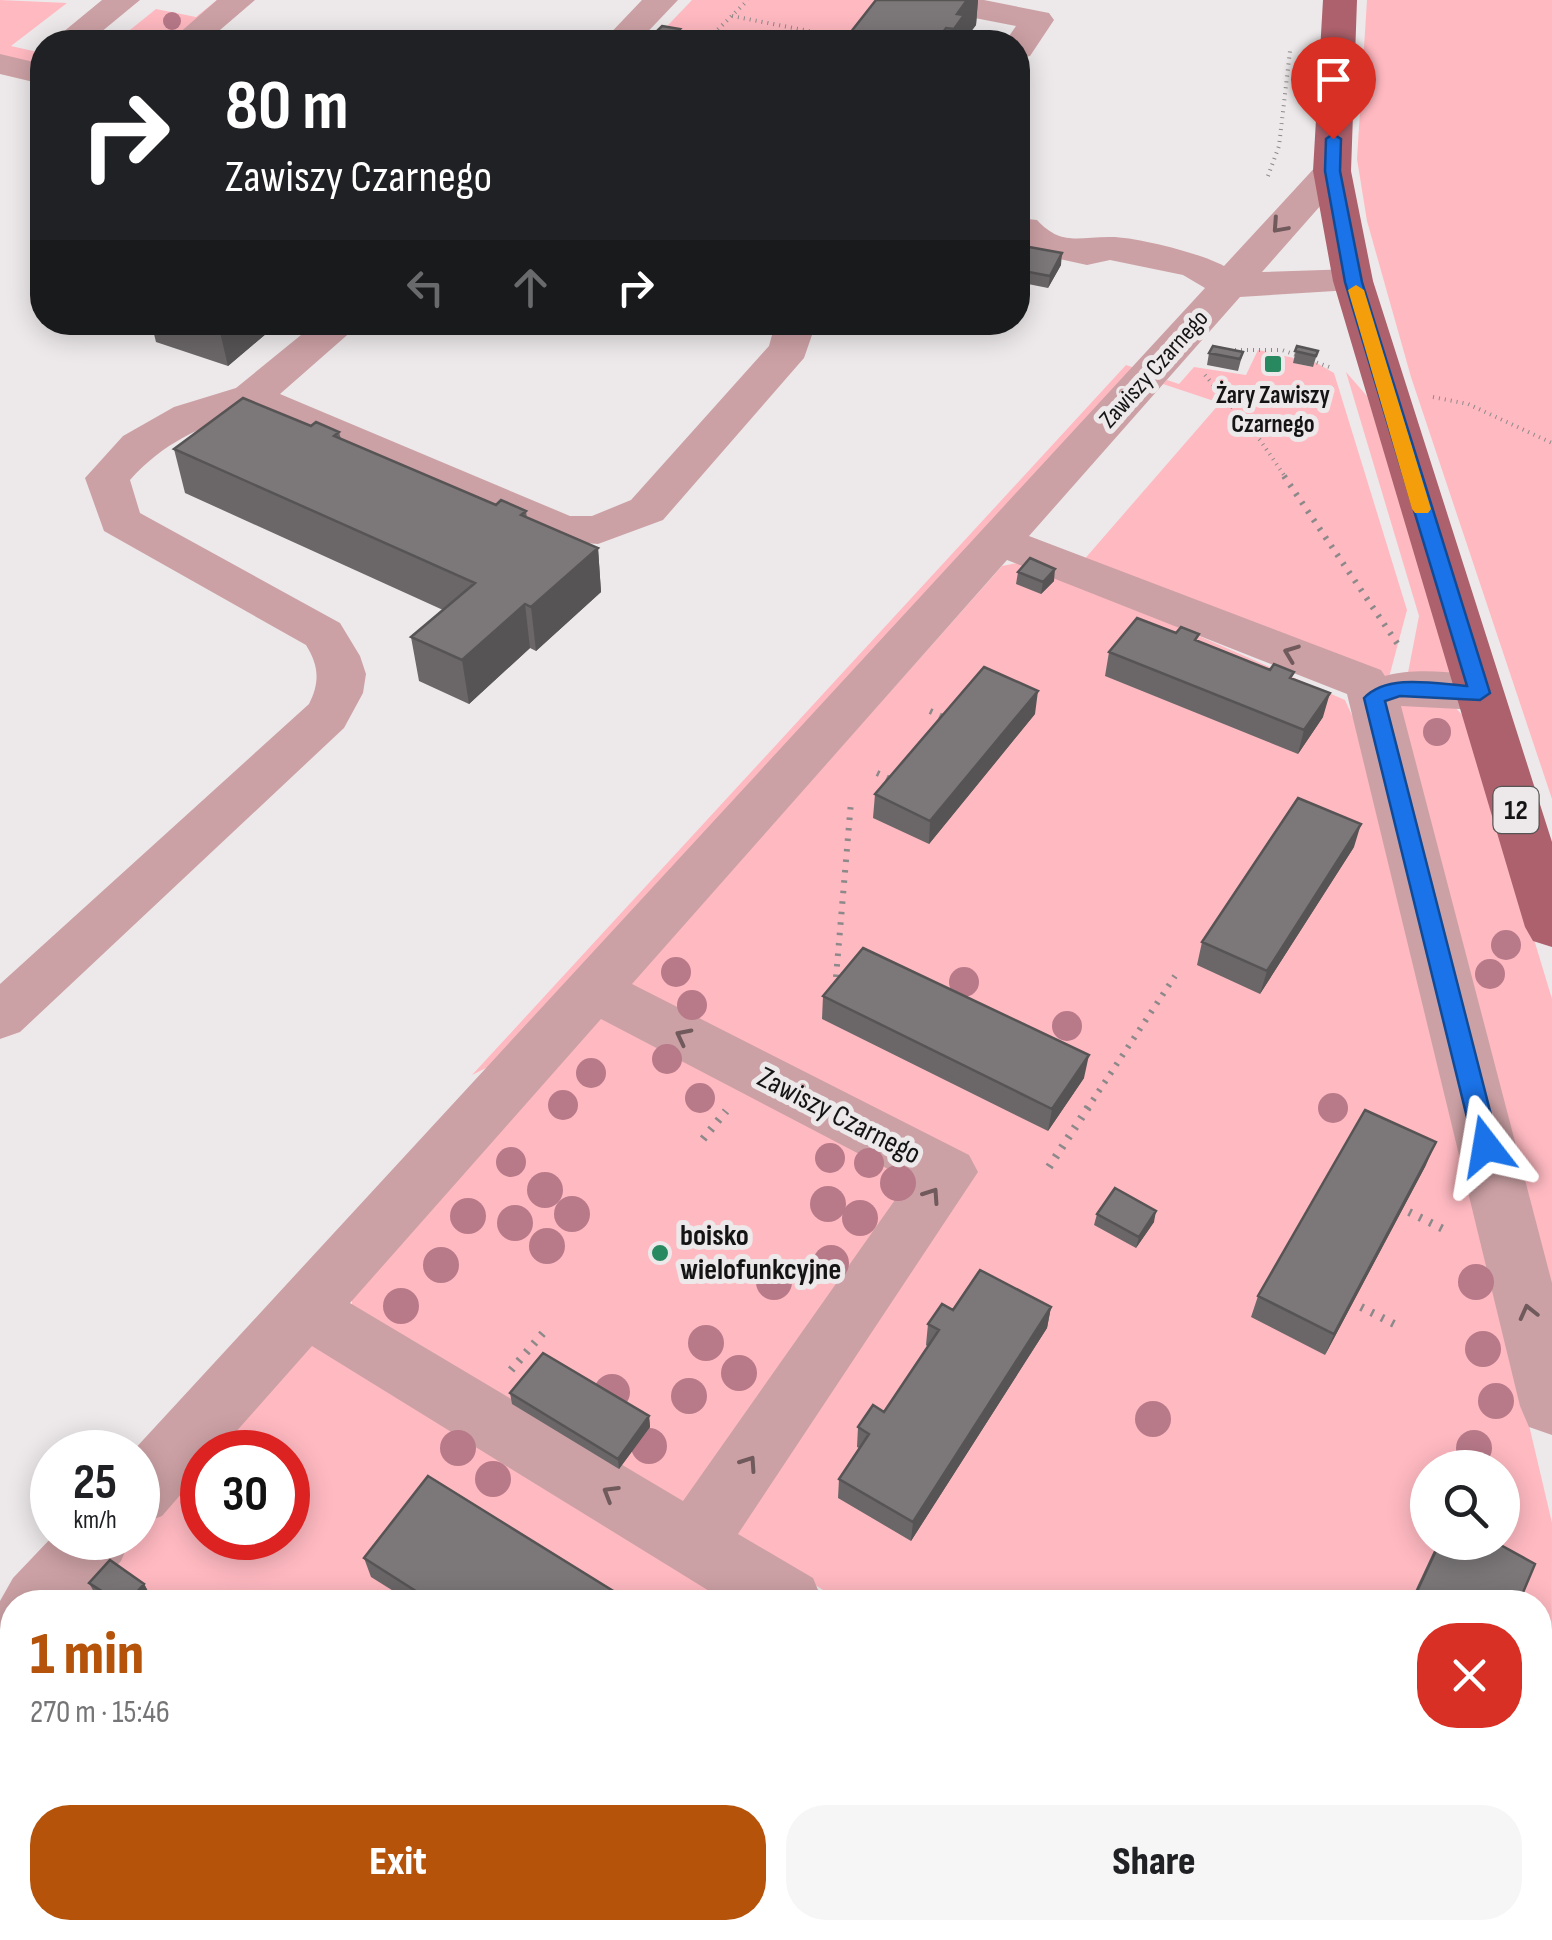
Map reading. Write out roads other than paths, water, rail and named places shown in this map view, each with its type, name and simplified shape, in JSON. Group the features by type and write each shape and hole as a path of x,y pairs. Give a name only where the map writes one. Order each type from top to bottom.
{"main road":[{"name":"12","path":"1340,0 1332,171 1354,282 1383,388 1552,928"}],"street":[{"path":"84,30 123,0"},
{"path":"201,30 238,0"},
{"path":"631,30 661,0"},
{"path":"930,0 1037,20 1030,31"},
{"path":"0,64 30,71"},
{"name":"Zawiszy Czarnego","path":"160,1470 1332,171"},
{"path":"1030,237 1037,243 1087,253 1110,248 1195,266 1229,285"},
{"name":"Zawiszy Czarnego","path":"1229,285 1354,282"},
{"path":"0,1016 327,716 343,690 340,659 324,634 120,520 107,478 138,445 189,416 251,397 326,335"},
{"path":"251,397 564,530 598,530 646,510 790,348 792,335"},
{"path":"998,540 1364,682 1374,698 1552,1406"},
{"path":"1374,698 1398,689 1480,693"},
{"name":"Zawiszy Czarnego","path":"596,991 948,1172 694,1543"},
{"path":"308,1310 769,1590"},
{"path":"48,1590 76,1560"}],"place":[{"name":"Żary Zawiszy Czarnego","path":"1273,364"},
{"name":"boisko wielofunkcyjne","path":"660,1253"}]}
